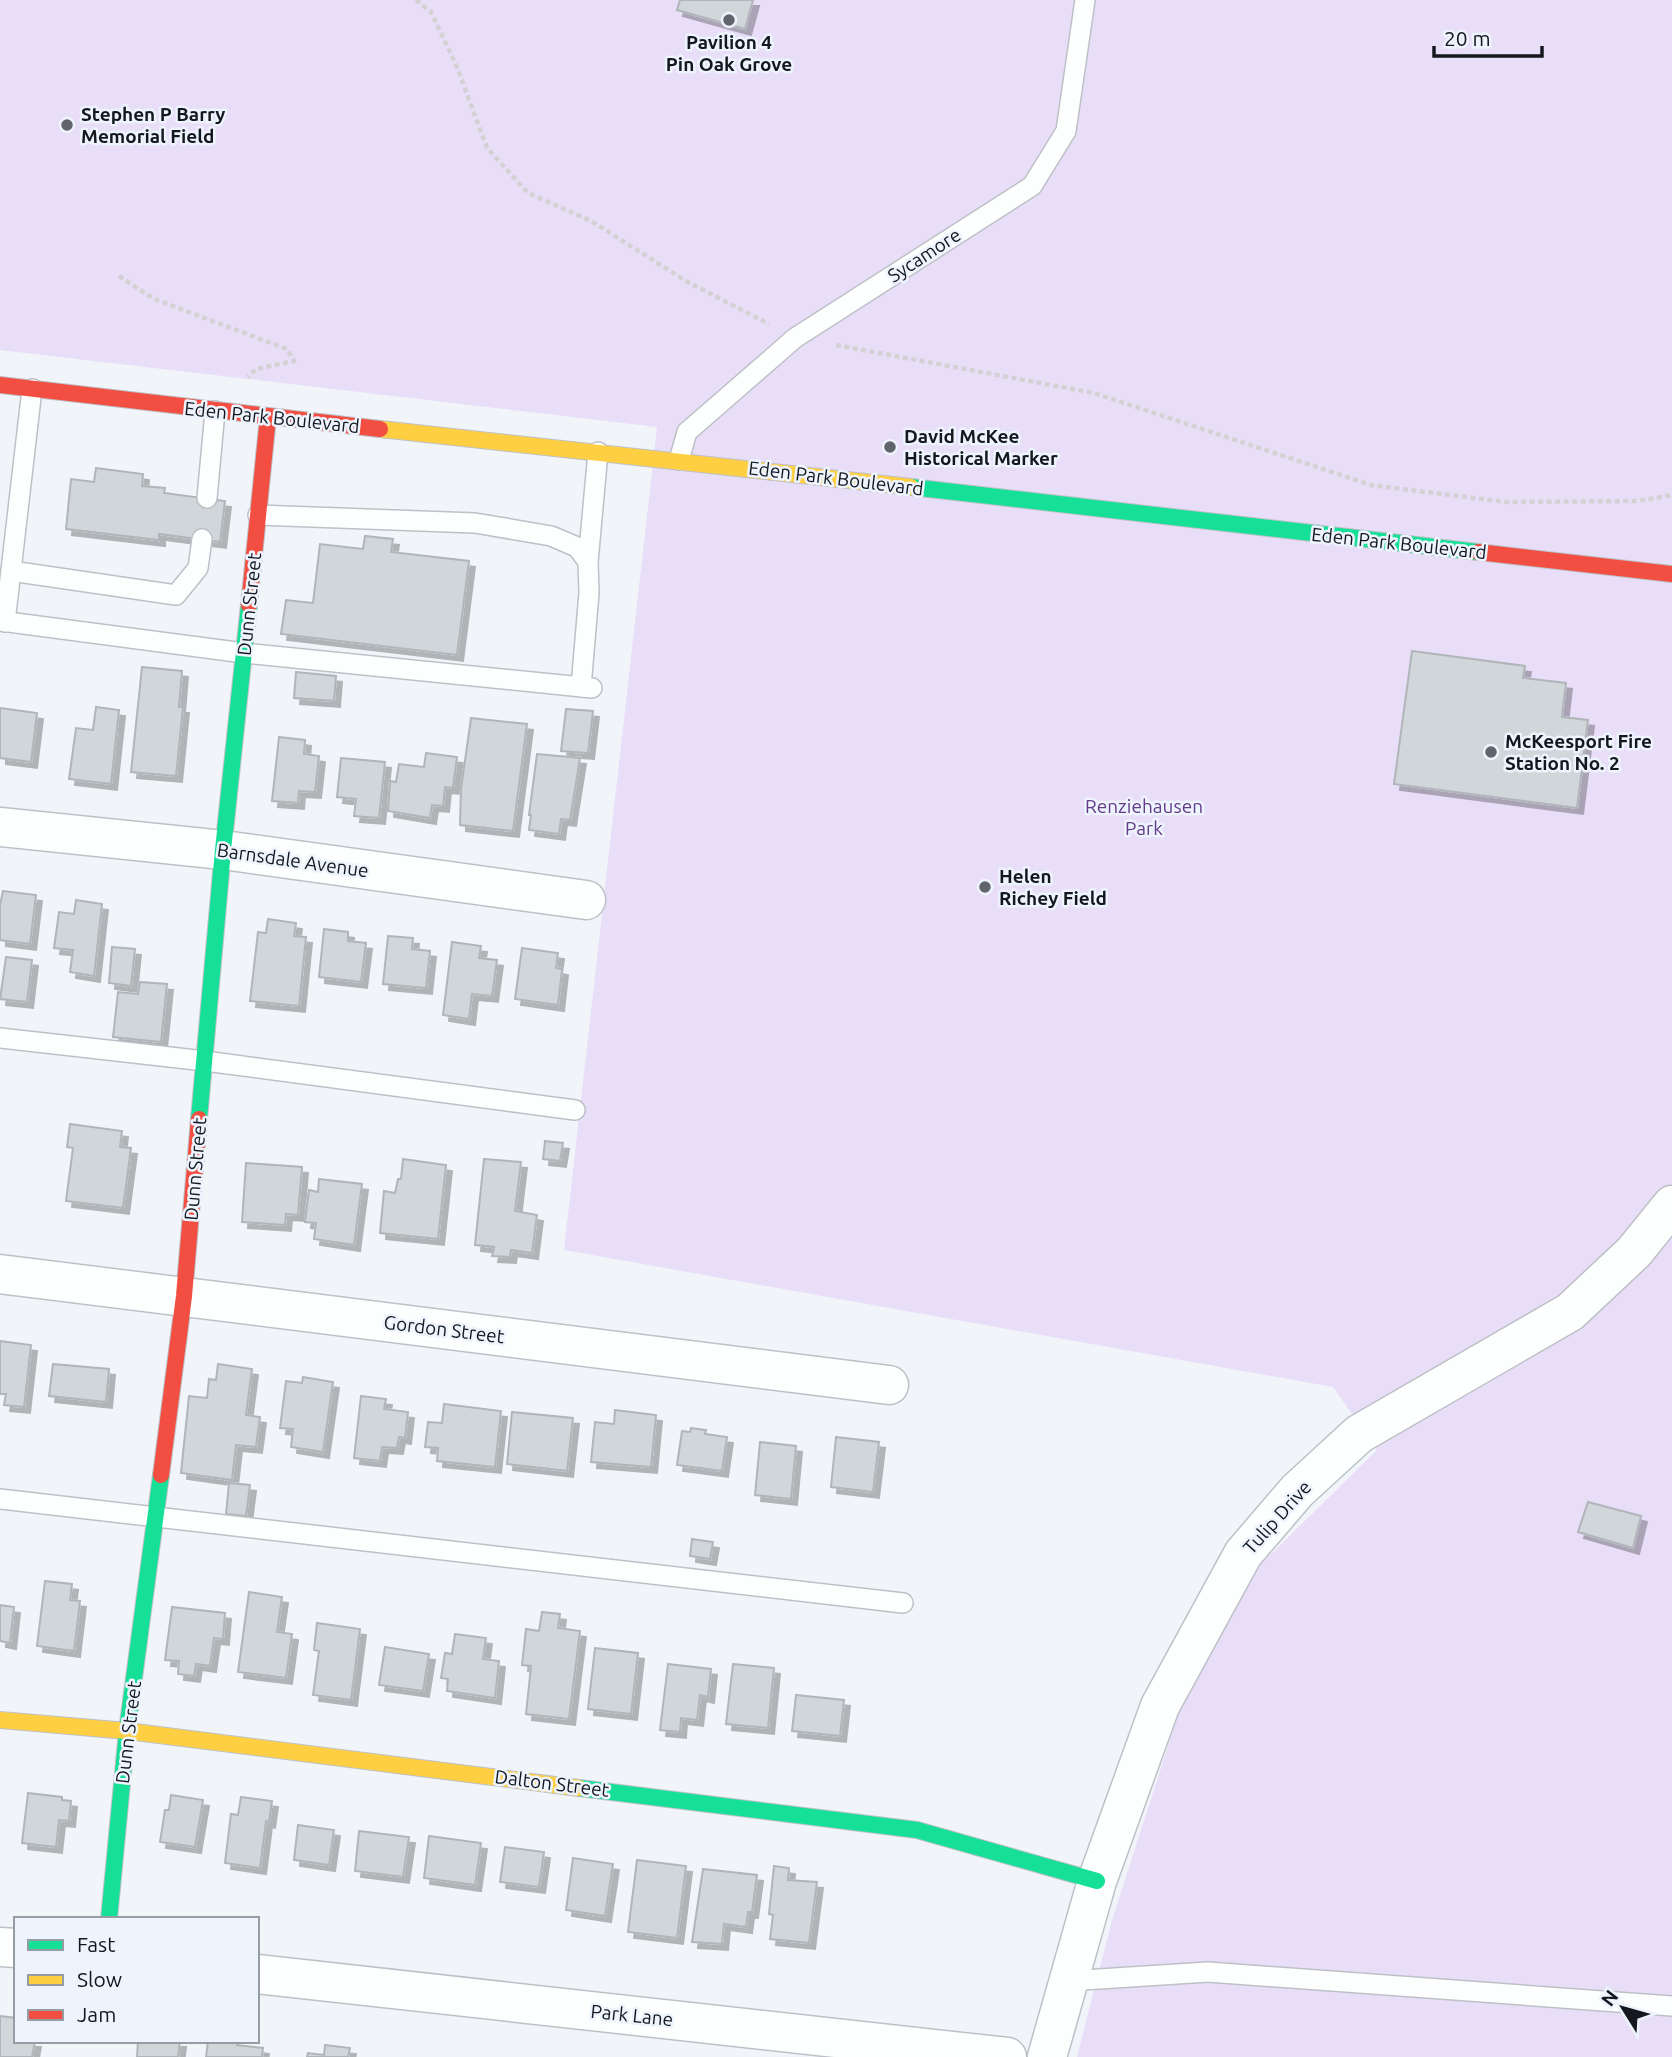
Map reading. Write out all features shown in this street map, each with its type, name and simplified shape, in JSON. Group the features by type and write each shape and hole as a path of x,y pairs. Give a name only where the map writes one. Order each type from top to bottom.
{"street":[{"name":"Eden Park Boulevard","path":"0,385 236,414 679,460 1672,574"},
{"name":"Dunn Street","path":"108,1917 127,1731 184,1296 223,850 268,417"},
{"name":"Barnsdale Avenue","path":"0,827 223,850 586,900"},
{"name":"Tulip Drive","path":"1046,2057 1097,1881 1160,1706 1243,1554 1297,1491 1359,1434 1570,1312 1634,1252 1672,1205"},
{"name":"Gordon Street","path":"0,1274 889,1385"},
{"name":"Dalton Street","path":"0,1720 127,1731 917,1830 1097,1881"},
{"name":"Park Lane","path":"259,1974 1007,2057"}],"lane":[{"name":"Sycamore","path":"679,460 687,432 795,338 1032,186 1066,131 1085,0"},
{"path":"32,389 3,622 244,653 587,687 588,562 598,452"},
{"path":"207,498 215,411"},
{"path":"258,515 475,523 551,536 577,547 588,562"},
{"path":"11,571 176,596 198,568 202,540"},
{"path":"0,1038 205,1061 575,1110"},
{"path":"0,1499 904,1603"},
{"path":"1068,1981 1208,1972 1672,2006"}],"path":[{"path":"416,0 431,12 457,67 487,148 528,193 591,221 686,281 795,338 1094,393 1371,485 1506,502 1638,501 1672,495"},
{"path":"120,276 154,299 287,349 294,361 256,369 241,383 236,414"}],"green space":[{"name":"Renziehausen Park","path":"0,0 1672,0 1672,2057 1077,2057 1112,1920 1178,1715 1259,1566 1377,1450 1333,1387 564,1250 657,427 0,350"}],"building":[{"name":"Pavilion 4 Pin Oak Grove","path":"680,0 753,0 745,29 677,10"},
{"path":"96,468 143,474 142,486 165,488 164,493 225,501 220,542 159,534 159,540 66,529 71,479 94,482"},
{"path":"365,536 393,539 391,552 469,561 457,655 281,634 286,600 313,603 320,544 363,549"},
{"name":"McKeesport Fire Station No. 2","path":"1412,651 1525,666 1523,678 1566,683 1562,717 1588,720 1577,808 1394,784"},
{"path":"142,667 182,671 179,707 183,707 176,776 131,772"},
{"path":"296,672 336,676 334,701 294,698"},
{"path":"96,707 119,710 111,784 69,779 76,728 93,730"},
{"path":"0,708 37,713 31,762 0,758"},
{"path":"566,709 593,711 588,753 561,751"},
{"path":"471,718 527,724 513,831 460,825 461,789"},
{"path":"279,737 305,740 304,754 319,756 315,792 299,791 298,803 272,801"},
{"path":"426,753 457,757 453,788 445,787 443,806 432,805 430,818 388,811 390,781 396,782 399,764 424,767"},
{"path":"537,754 580,758 570,820 561,819 559,834 529,830"},
{"path":"341,758 385,762 379,818 354,816 356,799 337,797"},
{"path":"3,891 36,895 30,944 0,940 0,905"},
{"path":"76,900 102,904 94,976 70,972 73,950 54,948 59,912 74,914"},
{"path":"268,919 296,923 294,936 306,937 299,1006 250,1001 258,932 266,933"},
{"path":"324,929 348,932 348,941 366,943 361,982 319,977"},
{"path":"388,936 413,938 412,949 430,951 426,988 383,984"},
{"path":"452,942 481,946 479,958 497,960 492,996 472,994 469,1019 443,1015"},
{"path":"112,947 135,949 131,986 109,983"},
{"path":"522,948 558,953 556,968 562,969 558,1005 515,999"},
{"path":"6,957 32,960 27,1002 0,999"},
{"path":"140,982 167,984 161,1042 113,1037 118,992 138,994"},
{"path":"70,1124 122,1131 120,1147 131,1148 123,1208 66,1201 73,1148 67,1147"},
{"path":"545,1141 563,1143 560,1161 543,1159"},
{"path":"403,1159 446,1165 438,1239 380,1233 384,1191 395,1193 398,1179 401,1179"},
{"path":"484,1159 521,1162 515,1211 537,1215 532,1253 511,1250 510,1257 492,1256 494,1247 475,1245"},
{"path":"246,1163 302,1167 298,1215 286,1214 285,1225 242,1222"},
{"path":"319,1179 362,1184 354,1245 314,1239 316,1223 305,1222 309,1190 318,1192"},
{"path":"0,1341 31,1345 24,1407 4,1405 6,1394 0,1394"},
{"path":"53,1364 109,1369 106,1402 49,1396"},
{"path":"218,1364 252,1369 246,1415 260,1417 256,1447 236,1445 232,1480 181,1473 189,1396 207,1398 209,1379 216,1380"},
{"path":"303,1377 333,1382 323,1452 291,1447 293,1429 280,1428 286,1381 302,1383"},
{"path":"361,1396 386,1399 384,1409 408,1412 405,1438 399,1437 397,1448 382,1447 380,1461 354,1458"},
{"path":"444,1404 501,1411 495,1467 437,1461 438,1448 425,1447 428,1422 442,1423"},
{"path":"615,1410 656,1415 651,1467 591,1462 595,1422 614,1424"},
{"path":"512,1412 573,1418 567,1471 507,1464"},
{"path":"691,1428 706,1430 705,1434 727,1437 722,1471 677,1465 682,1431 690,1432"},
{"path":"836,1437 879,1442 873,1492 831,1487"},
{"path":"760,1442 796,1446 791,1499 755,1495"},
{"path":"229,1483 250,1485 246,1516 226,1514"},
{"path":"1588,1502 1641,1516 1633,1548 1578,1532"},
{"path":"692,1539 713,1542 710,1559 690,1556"},
{"path":"45,1581 72,1584 70,1600 80,1601 74,1651 37,1646"},
{"path":"249,1592 282,1597 277,1632 292,1634 286,1678 238,1672"},
{"path":"0,1605 14,1607 10,1643 0,1641"},
{"path":"172,1607 225,1613 223,1639 214,1638 210,1666 196,1664 194,1676 178,1674 179,1661 165,1660"},
{"path":"542,1612 560,1614 558,1628 580,1631 569,1719 526,1714 531,1666 522,1665 526,1629 539,1631"},
{"path":"317,1623 360,1629 351,1700 313,1695 319,1651 314,1650"},
{"path":"455,1634 486,1638 483,1659 499,1661 495,1698 447,1691 448,1679 441,1678 445,1653 452,1654"},
{"path":"385,1647 429,1654 423,1691 379,1685"},
{"path":"595,1648 638,1653 631,1714 588,1709"},
{"path":"668,1664 711,1669 708,1697 700,1695 697,1720 681,1718 680,1732 660,1730"},
{"path":"733,1664 774,1668 768,1728 726,1724"},
{"path":"796,1695 844,1700 840,1736 792,1731"},
{"path":"28,1793 62,1797 62,1800 71,1801 69,1821 59,1820 56,1847 22,1843"},
{"path":"171,1795 203,1800 195,1847 160,1842 165,1810 169,1810"},
{"path":"241,1797 272,1801 269,1822 266,1821 260,1868 225,1863 231,1814 238,1815"},
{"path":"298,1825 334,1830 329,1865 294,1860"},
{"path":"359,1831 409,1837 403,1877 355,1871"},
{"path":"429,1836 481,1843 475,1885 424,1878"},
{"path":"505,1847 544,1852 539,1887 500,1882"},
{"path":"573,1858 613,1864 605,1916 566,1910"},
{"path":"637,1860 686,1866 677,1938 628,1932"},
{"path":"774,1866 789,1868 788,1880 817,1882 809,1943 770,1939 773,1915 769,1914"},
{"path":"703,1869 757,1875 752,1912 748,1912 746,1927 724,1924 722,1944 692,1942"},
{"path":"0,2016 14,2018 14,2043 35,2043 32,2057 0,2057"},
{"path":"138,2043 180,2043 178,2057 137,2057"},
{"path":"208,2043 237,2043 263,2048 262,2057 206,2057"},
{"path":"325,2045 350,2048 348,2057 307,2057 308,2053 324,2055"}],"traffic: fast":[{"path":"911,487 1478,552"},
{"path":"199,1119 223,850 249,605"},
{"path":"109,1917 127,1731 161,1475"},
{"path":"579,1788 917,1830 1097,1881"}],"traffic: slow":[{"path":"380,429 911,487"},
{"path":"0,1720 127,1731 579,1788"}],"traffic: jam":[{"path":"0,385 380,429"},
{"path":"249,605 268,417"},
{"path":"1478,552 1672,574"},
{"path":"161,1475 184,1296 199,1119"}],"place":[{"name":"Pavilion 4 Pin Oak Grove","path":"729,20"},
{"name":"Stephen P Barry Memorial Field","path":"67,125"},
{"name":"David McKee Historical Marker","path":"890,447"},
{"name":"McKeesport Fire Station No. 2","path":"1491,752"},
{"name":"Helen Richey Field","path":"985,887"}]}
